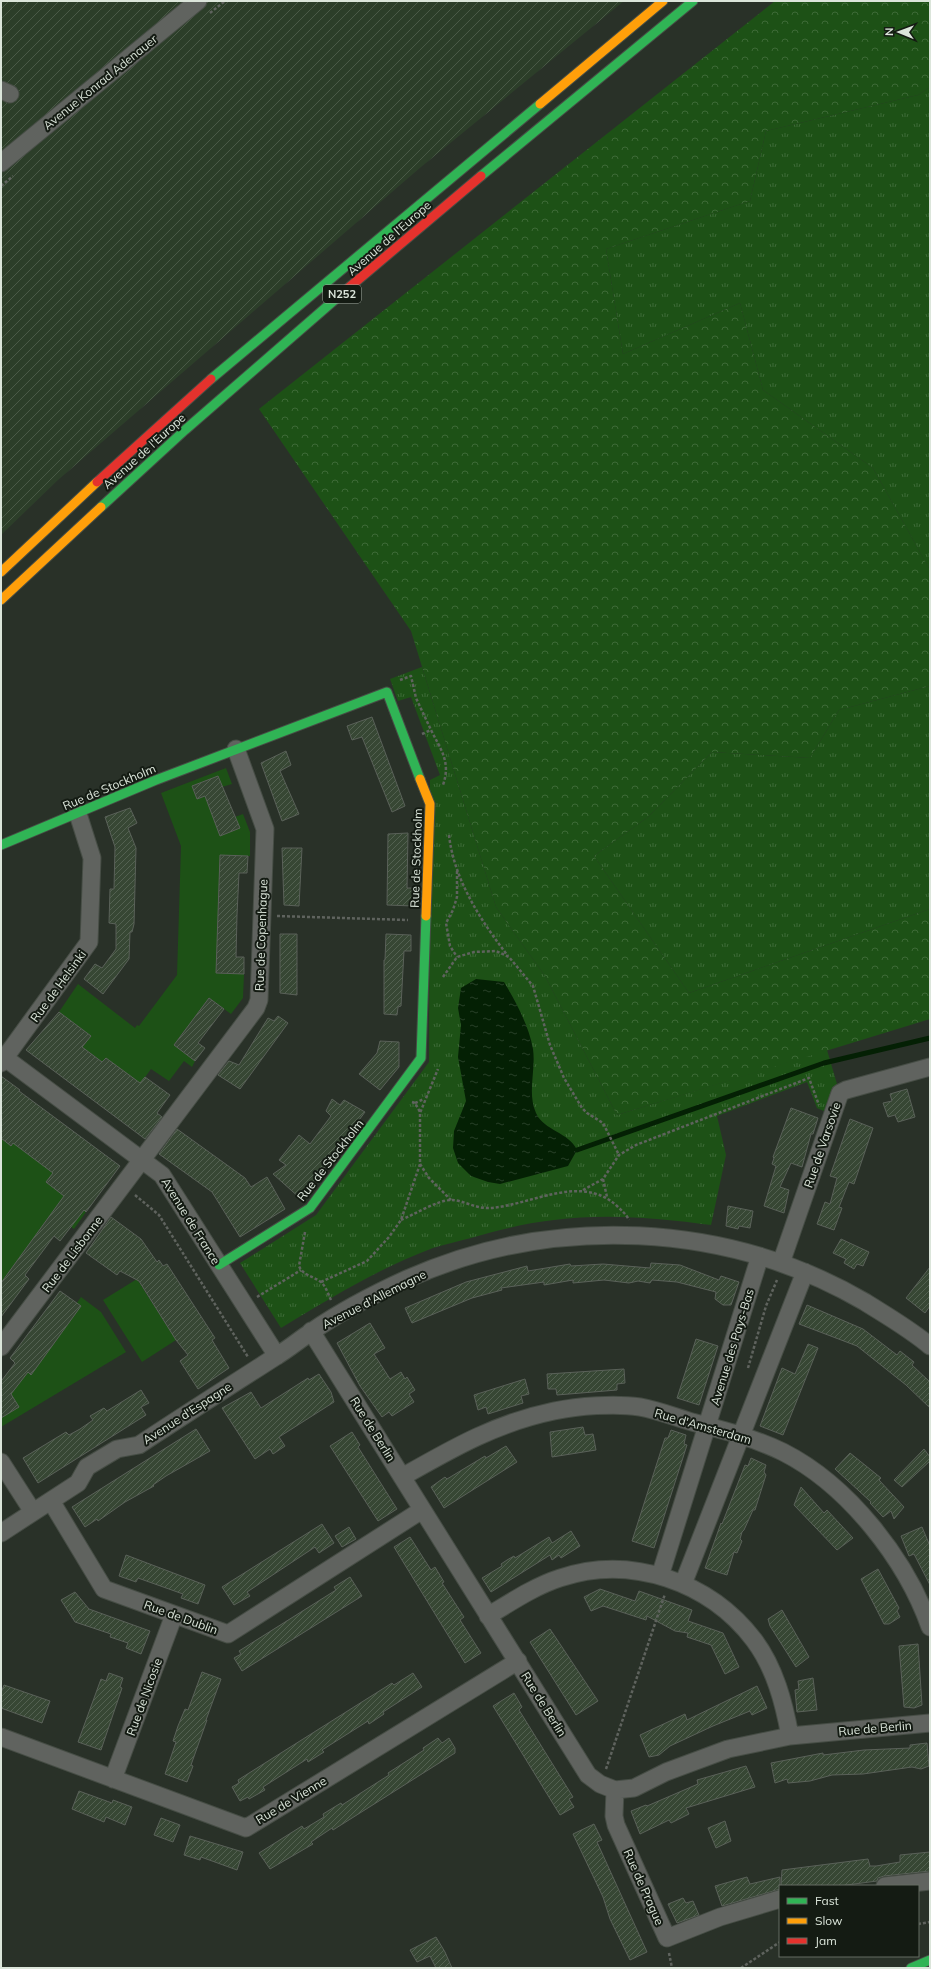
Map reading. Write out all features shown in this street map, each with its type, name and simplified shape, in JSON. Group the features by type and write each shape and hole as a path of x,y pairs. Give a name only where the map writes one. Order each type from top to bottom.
{"main road":[{"name":"Avenue de l'Europe","path":"1,572 190,396 663,1"},
{"name":"Avenue de l'Europe","path":"1,600 191,425 443,207 693,1"},
{"name":"Rue de Stockholm","path":"1,845 236,749 387,692 430,804 421,1058 310,1208 219,1265"},
{"path":"911,1968 930,1960"}],"street":[{"name":"Avenue Konrad Adenauer","path":"1,163 198,1"},
{"name":"Rue de Copenhague","path":"143,1160 256,1008 259,1000 265,829 236,749"},
{"name":"Rue de Helsinki","path":"2,1058 89,942 92,858 78,814"},
{"name":"Avenue de France","path":"2,1058 162,1175 277,1356"},
{"name":"Rue de Varsovie","path":"781,1263 840,1093 846,1090 930,1067"},
{"name":"Rue de Lisbonne","path":"1,1347 143,1160"},
{"name":"Avenue d'Allemagne","path":"277,1356 341,1313 406,1280 448,1263 490,1250 575,1236 635,1235 706,1243 760,1256 805,1272 847,1292 927,1338"},
{"name":"Avenue des Pays-Bas","path":"660,1576 760,1256"},
{"path":"683,1584 805,1272"},
{"name":"Rue de Berlin","path":"311,1332 588,1775 600,1784 615,1790 634,1788 666,1772 728,1749 790,1736 930,1723"},
{"name":"Avenue d'Espagne","path":"1,1533 78,1483 87,1467 117,1449 139,1445 277,1356"},
{"name":"Rue d'Amsterdam","path":"402,1477 463,1442 494,1428 556,1411 604,1406 640,1407 742,1435 784,1452 824,1479 856,1510 892,1551 912,1585 930,1627"},
{"path":"1,1462 33,1512"},
{"name":"Rue de Dublin","path":"51,1501 104,1589 228,1634 422,1510"},
{"path":"488,1616 529,1592 561,1578 598,1570 633,1570 660,1576 683,1584 698,1591 721,1606 755,1641 767,1661 779,1689 786,1711 790,1736"},
{"name":"Rue de Nicosie","path":"113,1779 174,1615"},
{"name":"Rue de Vienne","path":"1,1737 246,1828 518,1661"},
{"name":"Rue de Prague","path":"615,1790 614,1816 616,1825 667,1938 720,1917 779,1899"},
{"path":"894,1885 930,1881"}],"path":[{"path":"387,692 392,682 411,676 416,698 442,753 447,768 440,793 427,797"},
{"path":"406,741 431,730"},
{"path":"449,834 451,849 457,868 479,915 508,957 533,986 550,1045 564,1078 586,1113 603,1123 619,1156"},
{"path":"457,868 456,897 453,910 446,923 450,946 457,957"},
{"path":"263,915 425,920"},
{"path":"442,979 457,957 474,952 496,951 508,957"},
{"path":"321,1282 366,1261 389,1237 400,1220 420,1164 420,1113 424,1098 438,1069 438,1061"},
{"path":"400,1220 451,1200 488,1208 514,1204 565,1192 582,1190 603,1179 619,1156 636,1145 809,1078 820,1106 834,1111"},
{"path":"415,1103 424,1098"},
{"path":"420,1164 429,1178 451,1200"},
{"path":"603,1179 607,1197"},
{"path":"123,1186 159,1215 255,1369"},
{"path":"582,1190 607,1197 626,1215 635,1235"},
{"path":"301,1215 306,1227 304,1245 299,1259 301,1270 321,1282 341,1313"},
{"path":"244,1304 301,1270"},
{"path":"919,1924 930,1922"},
{"path":"740,1968 779,1943"}],"shaded area":[{"path":"1,1 624,1 421,167 58,480 1,535"}],"green space":[{"path":"775,1 930,1 930,87 918,95 766,131 750,201 606,249 623,354 740,303 763,390 873,468 930,570 930,686 839,710 810,758 712,752 648,817 594,856 689,993 930,909 930,1019 617,1115 545,976 496,907 411,631 259,409"},
{"path":"930,87 930,570 873,468 763,390 740,303 623,354 606,249 750,201 766,131 918,95"},
{"path":"422,667 496,907 545,976 617,1115 827,1050 837,1084 828,1113 817,1108 807,1082 717,1116 726,1155 711,1225 653,1218 593,1217 544,1221 502,1230 433,1248 413,1256 374,1274 281,1328 240,1263 316,1215 429,1062 430,780 440,775 411,697 398,701 390,679"},
{"path":"930,686 930,909 689,993 594,856 648,817 712,752 810,758 839,710"},
{"path":"226,768 232,784 222,787 218,776 192,786 197,799 208,795 207,801 220,835 235,817 243,814 250,832 250,856 220,856 216,973 244,974 243,998 231,1014 209,998 194,1018 188,1035 183,1032 174,1045 195,1061 192,1067 184,1061 169,1081 151,1069 135,1091 124,1072 106,1058 102,1062 88,1051 79,1052 91,1036 59,1012 78,984 135,1028 137,1025 139,1026 177,975 181,846 161,793"},
{"path":"1,1138 11,1145 14,1141 69,1167 51,1176 46,1182 86,1212 74,1229 52,1213 1,1283"},
{"path":"137,1279 176,1340 142,1362 103,1300"},
{"path":"81,1297 101,1312 126,1352 1,1427 1,1418 9,1391 13,1391 28,1372 31,1374 57,1339 54,1336"}],"water":[{"path":"476,979 504,982 517,1006 525,1023 533,1049 533,1105 540,1119 550,1128 568,1139 577,1150 568,1166 500,1184 488,1182 471,1176 458,1163 453,1148 454,1131 466,1101 458,1057 461,1025 458,1008 461,988"}],"building":[{"path":"372,717 405,806 392,812 362,737 352,740 347,726"},
{"path":"286,751 291,765 280,771 299,814 282,821 261,763"},
{"path":"218,776 240,828 220,836 205,796 197,799 192,786"},
{"path":"130,808 137,823 128,828 136,848 134,924 132,932 130,932 129,959 103,994 84,979 95,964 102,968 116,949 116,924 109,923 110,889 114,889 115,847 105,817"},
{"path":"408,833 407,888 413,888 413,906 387,905 388,834"},
{"path":"282,848 302,848 299,906 284,905"},
{"path":"220,855 248,856 247,873 239,873 237,915 236,957 244,957 244,974 216,973"},
{"path":"280,934 297,934 297,995 280,993"},
{"path":"386,934 411,935 411,951 404,951 401,1006 398,1007 397,1015 384,1014 384,960"},
{"path":"209,998 224,1009 198,1043 205,1048 195,1061 174,1045"},
{"path":"59,1012 91,1036 82,1047 102,1062 106,1058 140,1083 145,1077 170,1095 157,1113 162,1117 145,1139 26,1050"},
{"path":"278,1016 288,1023 240,1089 218,1075 229,1061 239,1065 268,1018 274,1021"},
{"path":"380,1041 399,1042 399,1067 380,1090 359,1074 377,1053"},
{"path":"1,1076 120,1166 86,1212 84,1210 60,1241 54,1236 25,1275 29,1279 1,1317 1,1283 64,1196 46,1182 53,1173 13,1143 11,1146 1,1138"},
{"path":"907,1089 915,1117 898,1122 895,1115 888,1117 883,1103 892,1101 890,1094"},
{"path":"332,1099 340,1105 344,1100 365,1112 301,1199 273,1174 286,1165 279,1160 299,1135 310,1144 331,1116 326,1111"},
{"path":"791,1108 818,1118 813,1134 811,1134 802,1167 791,1163 780,1187 789,1190 784,1213 764,1206 776,1166 772,1164 773,1157"},
{"path":"850,1119 873,1128 854,1184 849,1182 839,1207 842,1208 834,1230 817,1224 825,1202 830,1204 837,1178 830,1176"},
{"path":"177,1129 245,1178 251,1187 267,1177 285,1209 240,1237 212,1192 159,1154"},
{"path":"728,1206 753,1211 750,1228 739,1226 738,1229 726,1226"},
{"path":"111,1217 141,1239 157,1262 159,1260 163,1266 167,1264 215,1338 212,1340 229,1368 198,1389 180,1361 188,1355 176,1340 139,1281 120,1271 117,1275 86,1253"},
{"path":"841,1239 869,1252 863,1266 857,1264 854,1269 844,1263 846,1259 833,1253"},
{"path":"651,1263 680,1265 719,1280 721,1276 739,1282 731,1305 723,1305 715,1299 716,1292 677,1282 652,1280 650,1283 638,1281 629,1283 604,1280 573,1283 573,1280 544,1285 544,1282 501,1288 502,1290 472,1298 412,1323 405,1308 466,1282 527,1266 528,1271 570,1264 571,1266 603,1264 650,1268"},
{"path":"930,1267 930,1306 925,1313 906,1298"},
{"path":"60,1291 81,1306 31,1375 28,1372 11,1394 19,1407 1,1418 1,1378 2,1380 15,1363 10,1358"},
{"path":"807,1305 863,1329 897,1355 900,1351 914,1362 912,1365 930,1382 930,1408 906,1385 857,1346 799,1324"},
{"path":"370,1323 385,1348 374,1354 390,1379 401,1372 405,1379 407,1377 415,1390 409,1394 414,1402 392,1416 389,1412 382,1417 360,1386 337,1343"},
{"path":"696,1339 718,1346 699,1405 677,1398"},
{"path":"808,1344 818,1348 783,1435 760,1426 782,1368 795,1374"},
{"path":"624,1369 625,1383 617,1384 617,1390 557,1395 556,1389 548,1389 547,1374"},
{"path":"319,1374 331,1392 334,1402 279,1437 285,1446 273,1454 270,1449 255,1459 222,1408 251,1392 261,1408 308,1378 309,1380"},
{"path":"525,1379 529,1394 521,1396 523,1403 488,1414 486,1407 478,1410 474,1395"},
{"path":"141,1390 149,1403 141,1407 146,1415 38,1483 23,1458 66,1432 69,1435 80,1429 93,1420 90,1416 104,1408 107,1411"},
{"path":"583,1427 585,1435 593,1434 596,1450 552,1457 550,1432"},
{"path":"196,1429 210,1451 166,1476 153,1485 154,1486 125,1502 98,1521 97,1519 85,1527 72,1507"},
{"path":"671,1430 686,1435 684,1444 687,1445 654,1548 632,1541 665,1438 668,1438"},
{"path":"352,1432 360,1445 358,1447 397,1509 378,1521 330,1446"},
{"path":"506,1446 517,1462 444,1508 431,1487 445,1477 447,1479 485,1456 486,1458"},
{"path":"924,1449 930,1457 930,1461 902,1487 894,1480"},
{"path":"850,1453 881,1478 879,1480 904,1507 894,1519 891,1511 883,1517 870,1503 871,1502 835,1469"},
{"path":"751,1458 766,1465 764,1472 766,1475 755,1510 753,1510 742,1532 740,1539 742,1541 737,1553 734,1552 727,1575 705,1568 721,1523 722,1524 745,1465 748,1466"},
{"path":"801,1487 824,1513 827,1510 853,1538 837,1550 794,1505"},
{"path":"322,1524 334,1543 319,1553 315,1547 247,1592 250,1596 234,1605 222,1587"},
{"path":"349,1527 356,1539 342,1547 335,1536"},
{"path":"922,1527 930,1546 930,1585 914,1554 909,1556 901,1536"},
{"path":"571,1531 580,1546 561,1558 559,1555 552,1560 550,1555 491,1592 482,1578 502,1566 501,1564 507,1560 514,1556 515,1558 549,1537 552,1543"},
{"path":"410,1537 431,1570 435,1567 444,1582 442,1583 464,1617 460,1620 481,1653 465,1663 394,1547"},
{"path":"126,1555 205,1585 198,1604 181,1598 183,1594 138,1578 136,1582 119,1576"},
{"path":"878,1569 899,1608 897,1611 900,1617 889,1624 884,1624 861,1579"},
{"path":"350,1577 362,1596 242,1671 234,1658 241,1654 239,1651 336,1590 334,1587"},
{"path":"600,1589 635,1601 639,1591 692,1610 688,1621 723,1633 739,1667 725,1674 711,1645 687,1637 688,1633 675,1631 647,1616 646,1620 603,1606 591,1611 584,1597"},
{"path":"75,1592 89,1609 150,1631 141,1654 126,1648 128,1643 110,1637 111,1634 75,1622 61,1600"},
{"path":"782,1610 809,1657 796,1667 770,1626 768,1619"},
{"path":"550,1629 598,1701 576,1715 530,1642"},
{"path":"918,1644 922,1705 914,1708 904,1707 899,1646"},
{"path":"202,1672 221,1679 191,1765 193,1766 187,1782 165,1774 176,1742 173,1741 178,1726 185,1709 188,1710"},
{"path":"109,1673 123,1678 120,1687 122,1688 101,1750 78,1742 101,1679 106,1681"},
{"path":"413,1673 422,1687 383,1712 384,1714 369,1724 368,1721 322,1750 324,1752 308,1762 307,1759 263,1787 265,1790 249,1799 248,1797 240,1801 232,1787 239,1783 238,1780 392,1683 394,1685"},
{"path":"813,1678 817,1710 797,1712 795,1690 799,1689 798,1681"},
{"path":"4,1685 50,1701 42,1723 1,1708 1,1693"},
{"path":"757,1686 767,1708 752,1715 750,1711 713,1726 670,1746 659,1755 649,1757 640,1735 685,1714 687,1720"},
{"path":"514,1693 522,1707 519,1710 573,1797 569,1799 574,1807 560,1815 493,1706"},
{"path":"438,1738 442,1743 449,1738 455,1748 455,1753 333,1830 332,1828 311,1842 313,1844 270,1869 259,1853 302,1826 304,1829 324,1817 323,1814 341,1803 342,1805 389,1775 388,1773 424,1750 423,1748"},
{"path":"927,1743 929,1766 921,1769 912,1767 863,1774 832,1775 810,1781 788,1783 787,1779 775,1783 771,1763 823,1753 823,1755 864,1750 910,1748 910,1745"},
{"path":"746,1766 755,1787 686,1808 689,1814 671,1823 669,1820 640,1834 631,1811 646,1805 647,1806 698,1784 697,1780"},
{"path":"79,1791 112,1803 113,1800 132,1807 125,1825 106,1817 104,1822 72,1809"},
{"path":"161,1818 180,1825 173,1842 154,1835"},
{"path":"725,1821 731,1841 716,1848 708,1828"},
{"path":"594,1824 602,1840 597,1842 647,1952 630,1960 610,1919 603,1897 573,1834"},
{"path":"190,1836 243,1852 237,1870 201,1857 200,1860 184,1855"},
{"path":"930,1852 930,1871 884,1876 878,1878 877,1881 847,1885 781,1885 782,1870 868,1859 870,1866 876,1866 900,1862 900,1855"},
{"path":"747,1877 750,1884 780,1877 779,1889 722,1906 715,1886"},
{"path":"683,1898 686,1903 693,1901 699,1915 677,1923 668,1904"},
{"path":"436,1937 452,1968 436,1968 430,1956 417,1962 410,1950"}],"waterway":[{"path":"577,1150 824,1063 930,1038"}],"traffic: fast":[{"path":"481,176 693,1"},
{"path":"211,379 540,104"},
{"path":"101,507 185,430 346,290"},
{"path":"1,845 156,780 387,692 420,779"},
{"path":"219,1265 310,1208 421,1058 426,916"},
{"path":"911,1968 930,1960"}],"traffic: slow":[{"path":"540,104 663,1"},
{"path":"1,572 97,482"},
{"path":"1,600 101,507"},
{"path":"420,779 430,804 426,916"}],"traffic: jam":[{"path":"346,290 481,176"},
{"path":"97,482 211,379"}]}
